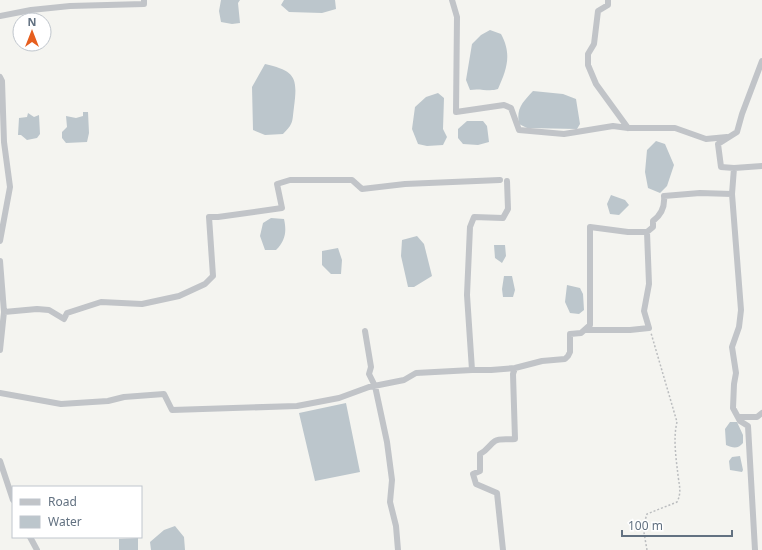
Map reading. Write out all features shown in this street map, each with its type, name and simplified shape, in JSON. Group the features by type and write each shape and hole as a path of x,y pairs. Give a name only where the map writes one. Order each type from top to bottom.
{"street":[{"path":"0,16 31,10 70,6 144,4 144,0"},
{"path":"452,0 457,17 456,112 504,105 511,108 519,130 564,134 613,126 628,128 675,128 706,139 723,138 737,132"},
{"path":"608,0 608,5 598,10 594,44 588,54 588,66 596,84 628,128"},
{"path":"762,61 742,114 737,132 718,144 721,166 734,168 762,166"},
{"path":"0,77 2,81 2,142 10,187 0,239"},
{"path":"734,168 732,194 741,310 739,327 732,347 736,373 733,408 740,421 748,426 755,550"},
{"path":"4,312 37,309 49,310 64,319 67,313 101,302 142,304 179,296 206,284 213,276 209,217 282,208 277,184 290,180 352,180 362,189 405,184 503,181 508,209 503,218 474,217 470,227 467,295 472,370"},
{"path":"0,393 61,404 108,401 124,397 164,394 172,410 297,406 339,398 375,386 404,380 416,373 515,368 525,364 565,359 570,352 570,334 581,333 590,325 590,227 628,232 647,232 653,227 653,221 660,216 665,201 664,196 700,193 732,194"},
{"path":"586,330 630,330 649,328 644,311 649,284 647,232"},
{"path":"0,261 4,312 0,350"},
{"path":"365,331 371,367 369,374 375,386 388,442 392,480 390,502 396,526 398,550"},
{"path":"503,550 497,493 476,484 473,474 480,471 480,454 488,450 493,442 497,440 515,439 513,374 515,368"},
{"path":"738,417 757,416 762,413"},
{"path":"0,461 12,497"},
{"path":"31,538 37,550"}],"path":[{"path":"646,550 643,527 646,514 677,502 681,494 675,431 678,422 667,384 658,361 654,338 649,328"}],"water":[{"path":"221,0 240,0 238,3 240,23 232,24 221,22 219,11"},
{"path":"284,0 335,0 336,9 322,13 289,12 281,5"},
{"path":"490,30 501,34 504,41 507,62 504,75 498,89 470,90 466,80 472,44 481,35"},
{"path":"265,64 283,69 292,77 294,82 295,97 293,119 291,125 283,134 265,135 253,130 252,87"},
{"path":"533,91 563,94 576,99 580,124 577,129 527,128 519,124 519,109"},
{"path":"438,93 444,98 443,129 447,137 443,145 427,146 418,144 412,129 415,107 426,97"},
{"path":"83,112 88,112 89,133 87,142 66,143 62,138 62,132 67,127 66,116 76,118 83,116"},
{"path":"28,113 34,117 39,115 40,134 37,138 27,140 21,135 18,135 19,118 27,117"},
{"path":"467,121 483,121 487,126 489,142 478,145 463,144 458,138 458,129"},
{"path":"656,141 665,144 674,165 667,186 660,193 648,188 645,172 647,150"},
{"path":"611,195 625,200 629,205 619,215 610,214 607,204"},
{"path":"271,218 284,219 284,236 276,250 265,250 260,236 263,223"},
{"path":"417,236 424,244 432,276 414,287 408,287 401,256 402,240"},
{"path":"494,245 505,245 506,256 502,263 495,258"},
{"path":"338,248 342,260 341,274 331,274 322,265 322,251"},
{"path":"504,276 512,276 515,290 513,297 503,297 502,289"},
{"path":"567,285 580,288 583,294 584,310 579,314 570,313 565,302"},
{"path":"346,403 360,472 315,481 299,413"},
{"path":"730,422 737,422 743,435 743,443 737,447 726,445 725,429"},
{"path":"740,456 743,470 742,472 730,470 729,461 732,457"},
{"path":"175,526 184,537 185,550 151,550 150,542 164,530"},
{"path":"138,538 138,550 119,550 119,539"}]}
